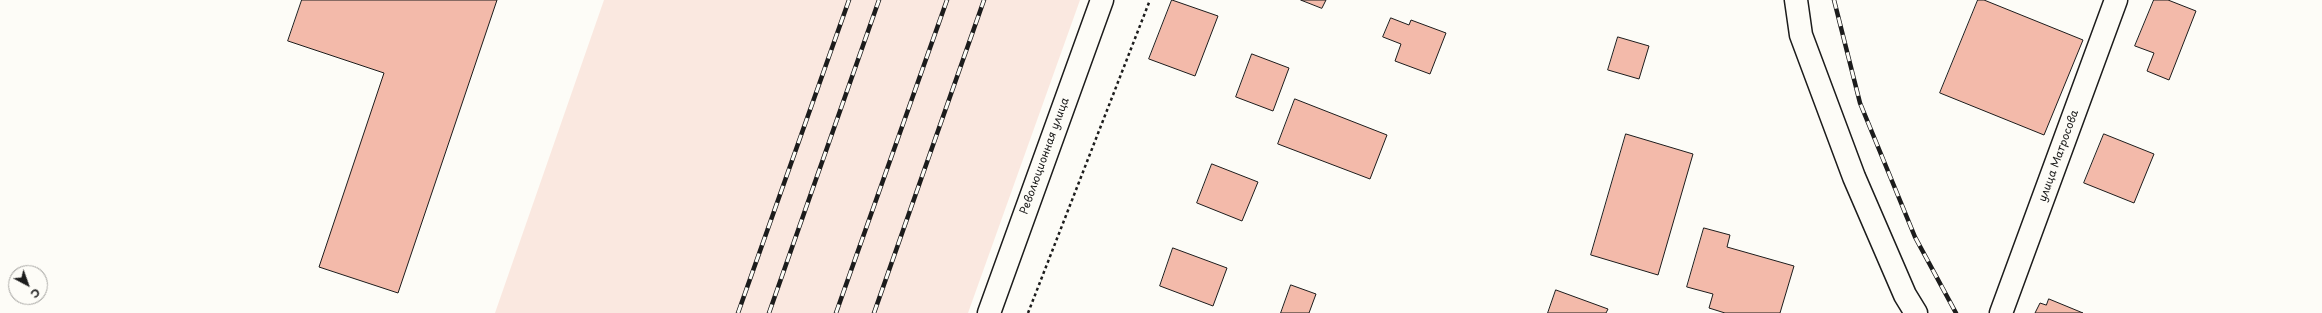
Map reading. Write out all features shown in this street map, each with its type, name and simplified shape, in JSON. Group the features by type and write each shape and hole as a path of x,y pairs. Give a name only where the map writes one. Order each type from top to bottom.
{"street":[{"name":"Революционная улица","path":"989,313 1102,0"},
{"path":"1796,0 1801,35 1854,177 1905,295 1916,313"},
{"name":"улица Матросова","path":"2001,313 2116,0"}],"path":[{"path":"1028,313 1150,0"}],"shaded area":[{"path":"604,0 1080,0 968,313 495,313"}],"building":[{"path":"302,0 497,0 398,293 319,267 384,73 288,41"},
{"path":"1172,0 1218,16 1195,76 1149,59"},
{"path":"1301,0 1326,0 1322,8"},
{"path":"1978,0 1984,0 2083,40 2044,135 1940,93"},
{"path":"2154,0 2168,0 2196,11 2169,80 2147,71 2154,53 2135,46"},
{"path":"1391,18 1409,25 1411,20 1446,33 1430,74 1395,61 1401,44 1383,37"},
{"path":"1618,37 1649,46 1639,79 1608,70"},
{"path":"1252,54 1289,68 1273,111 1236,97"},
{"path":"1295,99 1387,135 1370,179 1278,144"},
{"path":"1626,134 1693,154 1658,275 1591,255"},
{"path":"2104,134 2154,154 2134,203 2084,183"},
{"path":"1212,164 1258,182 1242,221 1197,203"},
{"path":"1704,228 1730,235 1727,247 1794,266 1780,313 1725,313 1709,308 1713,294 1687,287"},
{"path":"1173,248 1227,268 1213,306 1160,286"},
{"path":"1291,285 1316,294 1309,313 1281,313"},
{"path":"1556,290 1608,309 1606,313 1548,313"},
{"path":"2049,299 2083,313 2035,313 2040,303 2046,305"}],"railway":[{"path":"738,313 849,0"},
{"path":"769,313 879,0"},
{"path":"836,313 947,0"},
{"path":"874,313 984,0"},
{"path":"1834,0 1860,103 1915,237 1956,313"}]}
